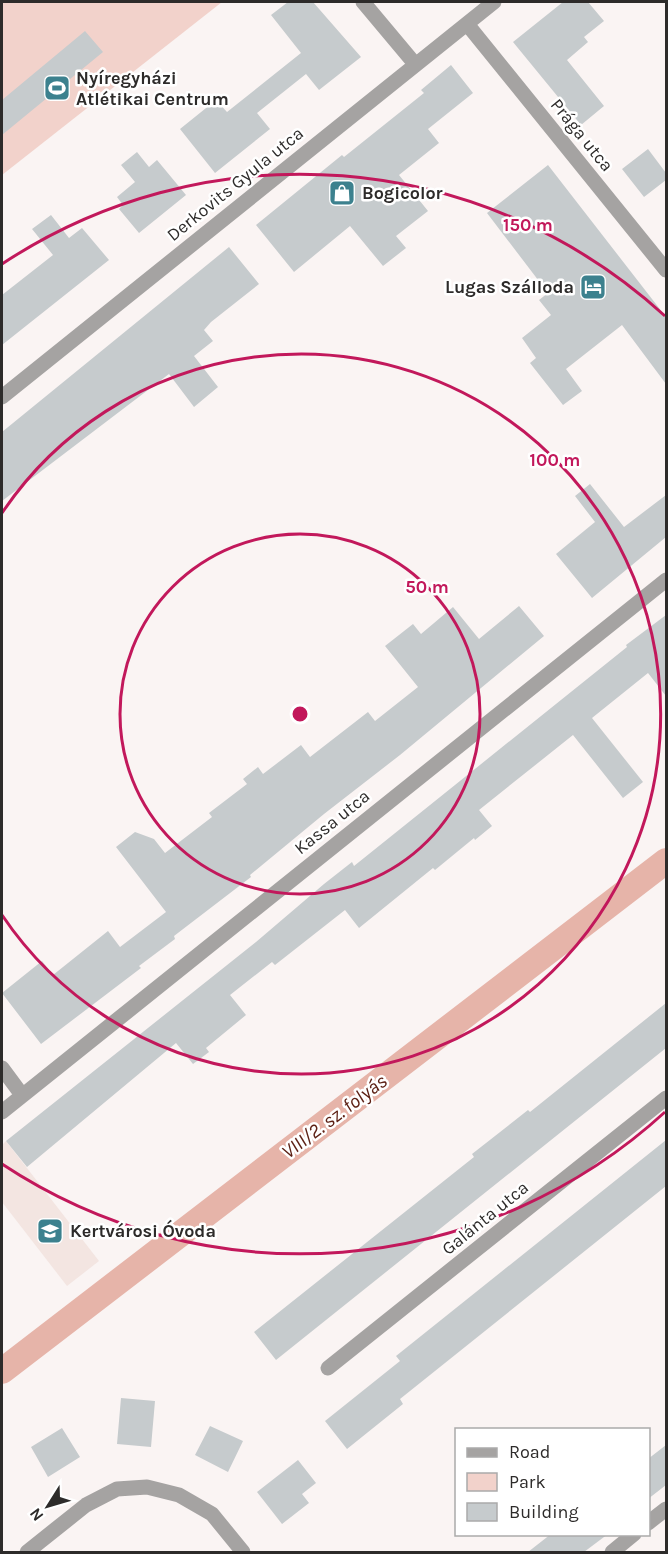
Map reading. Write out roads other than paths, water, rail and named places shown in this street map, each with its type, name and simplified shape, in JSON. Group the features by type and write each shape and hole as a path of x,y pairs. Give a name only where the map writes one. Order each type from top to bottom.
{"street":[{"path":"363,2 416,64"},
{"name":"Derkovits Gyula utca","path":"2,397 494,2"},
{"name":"Prága utca","path":"467,24 666,270"},
{"name":"Kassa utca","path":"2,1112 666,579"},
{"path":"2,1068 22,1095"},
{"name":"Galánta utca","path":"328,1368 666,1098"},
{"path":"27,1552 86,1505 117,1489 147,1487 179,1495 212,1514 243,1552"},
{"path":"650,1521 666,1509"},
{"path":"612,1552 632,1536"}],"waterway":[{"name":"VIII/2. sz. folyás","path":"2,1371 666,861"}],"place":[{"name":"Nyíregyházi Atlétikai Centrum","path":"57,88"},
{"name":"Bogicolor","path":"342,193"},
{"name":"Lugas Szálloda","path":"593,287"},
{"name":"Kertvárosi Óvoda","path":"50,1231"}]}
